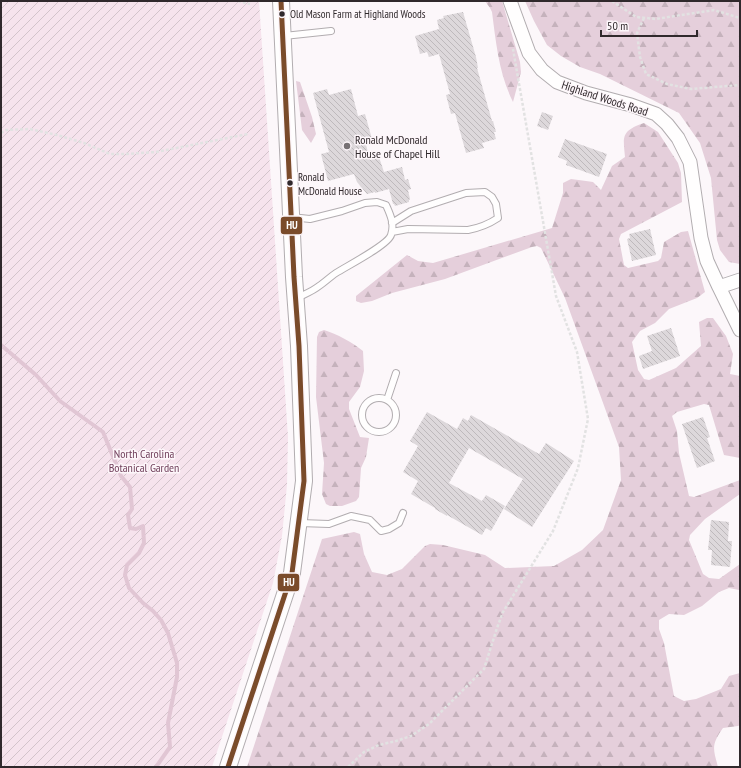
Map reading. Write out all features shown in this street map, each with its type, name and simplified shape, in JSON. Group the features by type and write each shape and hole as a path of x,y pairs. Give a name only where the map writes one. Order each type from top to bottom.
{"street":[{"path":"228,767 292,573 304,481 299,346 291,218 281,1"},
{"name":"Highland Woods Road","path":"510,1 529,53 542,70 557,82 586,93 631,105 656,114 667,124 678,138 690,162 701,238 707,261 718,287 740,330"},
{"path":"718,287 740,280"}],"lane":[{"path":"283,36 331,31"},
{"path":"392,223 411,211 466,193 484,192 492,197 496,204 498,218 490,223 468,230 408,229 392,232"},
{"path":"291,218 310,219 342,211 358,205 377,202 386,205 392,223 391,236 383,244 335,274 319,287 296,299"},
{"path":"387,400 396,373"},
{"path":"382,398 387,400 392,403 397,414 394,425 390,430 384,432 378,433 372,431 364,424 362,413 364,408 371,400 382,398"},
{"path":"298,523 329,524 351,516 370,520 381,531 399,524 403,513"}],"path":[{"path":"238,1 250,4"},
{"path":"612,1 636,17 656,19 714,10 740,18"},
{"path":"644,18 637,33 640,57 646,74 667,84 691,89 740,85"},
{"path":"348,767 364,752 379,745 411,736 428,724 484,669 503,612 553,531 578,468 588,419 577,352 556,296 512,48"},
{"path":"1,133 6,130 30,129 57,134 110,154 156,152 248,134"}],"green space":[{"name":"North Carolina Botanical Garden","path":"1,1 259,1 288,437 287,485 282,536 273,583 212,767 1,767"},
{"path":"485,1 502,1 520,62 521,72 513,102 501,69 492,12"},
{"path":"525,1 740,1 740,264 729,262 720,250 717,240 711,178 700,143 679,113 600,74 580,67 561,56 547,45"},
{"path":"296,81 300,82 312,117 316,134 311,143 302,130"},
{"path":"644,123 658,132 678,163 681,173 682,202 621,234 619,239 624,265 628,268 658,261 661,258 664,242 681,232 688,231 705,292 697,298 669,309 655,323 640,331 632,342 638,370 644,379 649,380 676,368 701,346 699,322 707,318 713,318 726,336 733,354 730,374 740,376 740,458 724,455 709,405 704,404 677,412 672,416 677,431 679,453 689,496 694,497 740,480 740,494 705,519 690,535 689,540 703,574 709,578 719,579 740,564 740,589 729,588 719,592 702,606 684,615 669,614 659,620 659,629 664,643 674,696 684,701 696,699 721,689 729,676 740,673 740,725 723,728 716,739 714,751 718,767 247,767 322,539 354,532 360,534 364,554 372,572 387,575 402,569 425,546 430,544 443,545 485,555 505,568 554,566 582,550 603,530 621,480 619,447 565,298 541,248 537,246 532,247 445,279 392,293 372,301 361,303 356,301 356,296 407,255 418,261 433,263 552,228 563,193 563,183 571,179 593,182 601,190 612,166 625,157 625,135 631,129"},
{"path":"324,330 354,344 363,351 364,371 360,387 349,402 349,409 360,437 369,438 366,457 361,468 359,497 356,501 342,506 330,506 326,504 322,494 324,463 316,397 317,337 319,332"}],"building":[{"path":"463,12 476,57 477,68 496,132 494,132 496,139 482,143 484,148 466,153 455,113 451,114 446,95 450,94 439,54 429,57 427,52 420,54 415,36 439,29 437,20 444,18 443,16"},
{"name":"Ronald McDonald House of Chapel Hill","path":"327,89 329,95 351,89 358,116 365,114 372,139 365,141 370,160 379,157 384,172 402,167 405,180 408,179 411,189 408,190 410,199 409,202 395,206 393,204 389,189 367,194 357,182 354,174 328,181 321,154 329,152 313,93"},
{"path":"542,112 553,116 548,130 537,126"},
{"path":"565,139 607,154 599,177 566,165 567,161 558,157"},
{"path":"650,229 656,255 632,261 627,239 630,238 629,234"},
{"path":"671,328 680,356 643,369 639,356 652,351 647,336"},
{"path":"427,412 457,429 463,418 468,421 471,415 539,454 546,443 574,461 532,527 504,509 523,479 469,448 449,483 482,501 486,495 505,506 491,531 486,528 482,535 411,494 418,481 403,472 418,446 410,441"},
{"path":"703,417 710,437 707,438 715,461 697,468 682,424"},
{"path":"711,520 729,522 728,541 732,541 730,567 711,565 712,550 708,550"}],"waterway":[{"path":"1,345 36,375 60,401 103,432 121,476 130,487 132,509 128,515 130,528 136,529 143,526 144,543 139,553 127,565 125,575 129,588 161,620 168,633 177,663 177,677 168,723 170,747 156,767"}],"transit line":[{"name":"HU","path":"228,767 292,573 304,481 299,346 294,277 281,1"}],"place":[{"name":"Old Mason Farm at Highland Woods","path":"282,14"},
{"name":"Ronald McDonald House of Chapel Hill","path":"347,146"},
{"name":"Ronald McDonald House","path":"290,183"}]}
